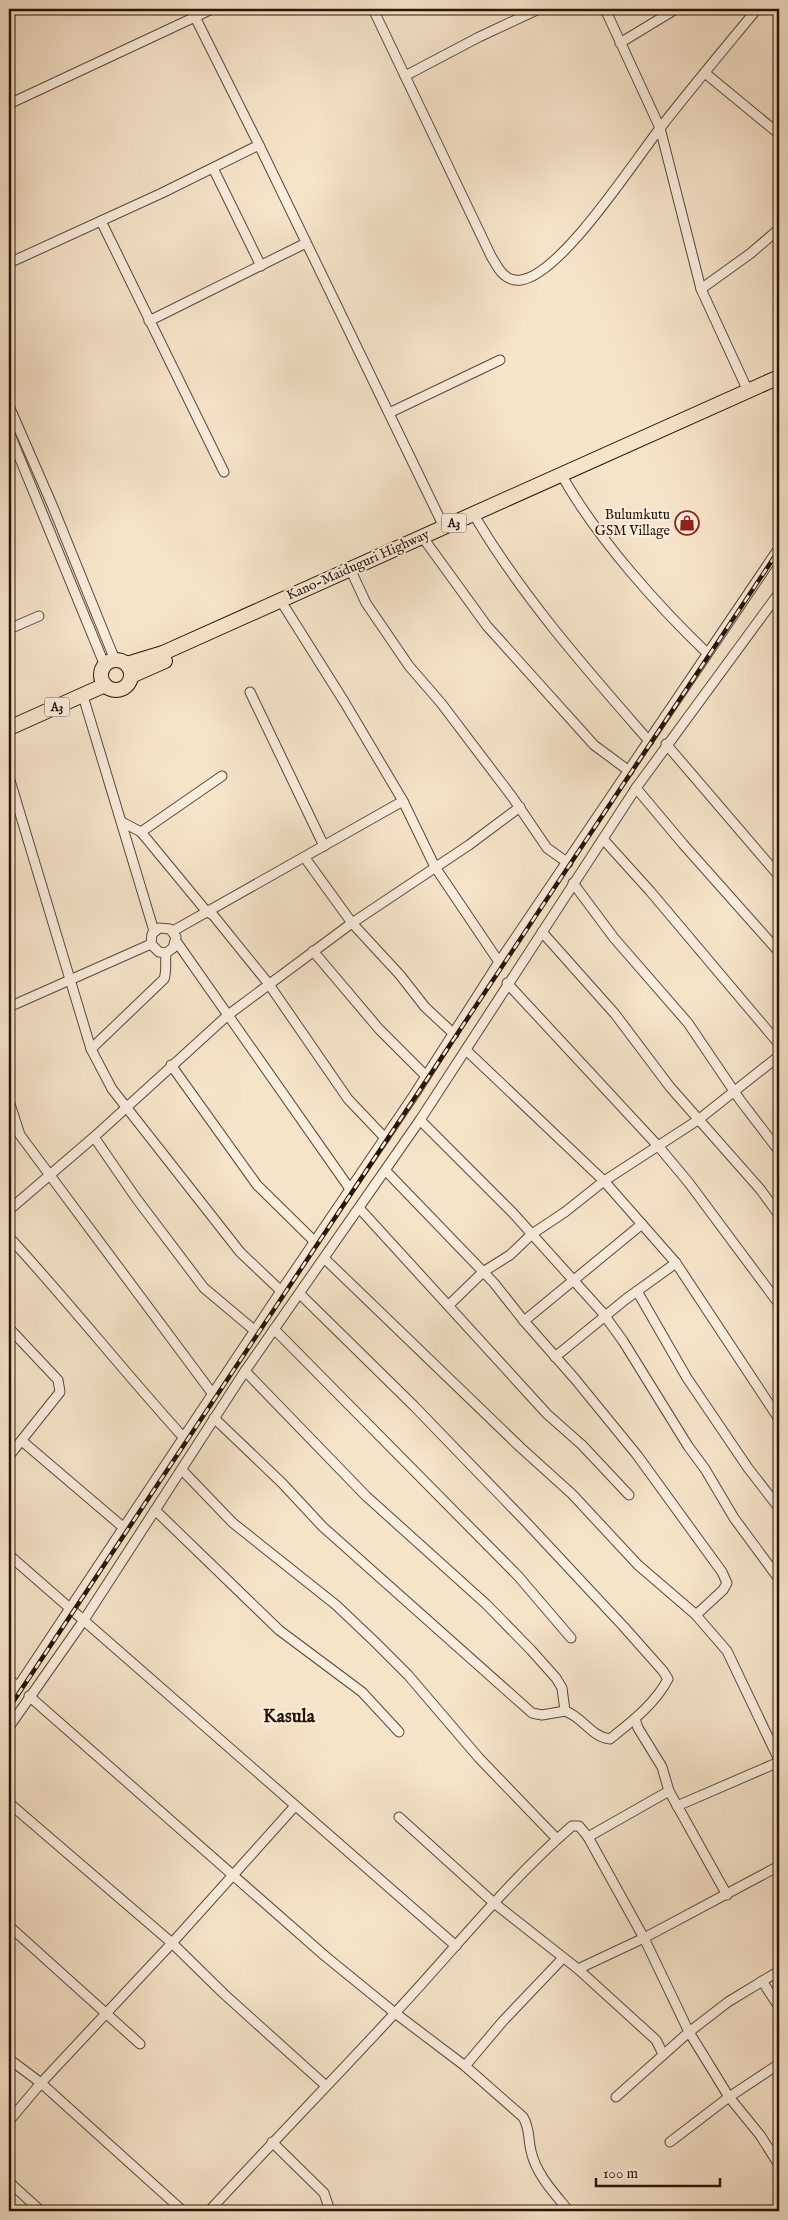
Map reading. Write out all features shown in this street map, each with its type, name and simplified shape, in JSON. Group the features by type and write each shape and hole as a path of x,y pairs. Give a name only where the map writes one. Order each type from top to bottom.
{"highway":[{"name":"Kano-Maiduguri Highway","path":"9,728 83,696 114,671 163,653 324,584 444,527 779,377"},
{"name":"Kano-Maiduguri Highway","path":"9,720 114,671 284,606 324,584 353,575 779,387"}],"street":[{"path":"9,104 212,9"},
{"path":"373,9 491,256 500,272 508,278 519,280 530,278 547,268 591,221 660,128 757,9"},
{"path":"405,76 479,37 539,9"},
{"path":"605,9 660,128 701,289 748,391"},
{"path":"620,43 676,9"},
{"path":"195,17 444,527"},
{"path":"705,73 779,134"},
{"path":"9,263 259,145"},
{"path":"213,168 261,266"},
{"path":"100,221 224,472"},
{"path":"701,289 751,253 779,229"},
{"path":"149,321 306,243"},
{"path":"389,413 500,360"},
{"path":"9,406 53,507 114,671"},
{"path":"9,432 114,671"},
{"path":"565,481 596,530 686,633 707,654"},
{"path":"477,520 500,558 552,626 649,741"},
{"path":"426,542 487,626 594,745 629,771"},
{"path":"9,1700 254,1330 316,1242 454,1034 499,962 568,863 779,548"},
{"path":"353,575 366,603 409,666 441,703 520,807 547,848 568,863"},
{"path":"9,1726 84,1620 245,1371 360,1209 420,1120 636,788 666,744 779,593"},
{"path":"284,606 345,703 403,801 435,867 499,962"},
{"path":"9,629 39,616"},
{"path":"250,692 324,846"},
{"path":"83,696 154,931"},
{"path":"666,744 779,876"},
{"path":"141,832 222,776"},
{"path":"9,777 91,1049 112,1089 240,1252 281,1291"},
{"path":"636,788 779,952"},
{"path":"173,931 403,801"},
{"path":"9,1210 94,1137 228,1015 268,983 520,807"},
{"path":"122,822 141,832 207,912 214,915 268,983 348,1099 385,1138"},
{"path":"603,839 650,891 779,1044"},
{"path":"304,858 352,923 400,975 425,1007 454,1034"},
{"path":"574,883 614,938 688,1023 734,1091 779,1151"},
{"path":"173,931 163,927 154,931 150,938 151,944 159,952 166,953 173,948 176,941"},
{"path":"173,931 176,941 350,1189"},
{"path":"542,932 615,1014 698,1120 760,1189 779,1215"},
{"path":"9,1007 151,944"},
{"path":"313,952 379,1029 426,1076"},
{"path":"91,1049 164,979 166,953"},
{"path":"508,983 689,1183 779,1304"},
{"path":"466,1050 604,1181 676,1263 779,1419"},
{"path":"449,1305 483,1272 510,1255 532,1234 565,1212 604,1181 698,1120 734,1091 778,1061"},
{"path":"171,1065 257,1185 316,1242"},
{"path":"9,1101 20,1135 212,1393"},
{"path":"420,1120 532,1234 574,1280 624,1341 734,1518 779,1579"},
{"path":"94,1137 136,1198 204,1288 254,1330"},
{"path":"386,1170 483,1272 637,1455 722,1572 727,1583 723,1590 696,1616"},
{"path":"360,1209 547,1414 582,1445 629,1495"},
{"path":"524,1321 642,1224"},
{"path":"9,1237 86,1323 124,1372 184,1438"},
{"path":"325,1259 520,1447 572,1494 638,1565 696,1616 727,1651 779,1761 677,1806"},
{"path":"555,1357 637,1291 676,1263"},
{"path":"637,1291 687,1378 748,1468 779,1508"},
{"path":"214,1418 282,1483 323,1527 523,1706 537,1716 565,1711 586,1724 600,1738 610,1739 635,1719 662,1690 668,1680 663,1671 582,1581 414,1406 300,1294"},
{"path":"9,1328 58,1380 60,1392 9,1456"},
{"path":"274,1329 518,1576 571,1638"},
{"path":"245,1371 366,1496 486,1604 531,1650 556,1678 562,1688 565,1711"},
{"path":"22,1441 124,1528"},
{"path":"182,1470 233,1523 336,1606 375,1642 408,1675 479,1758 557,1839"},
{"path":"155,1510 279,1630 362,1692 399,1732"},
{"path":"9,1555 456,1946"},
{"path":"9,1679 18,1687"},
{"path":"30,1696 232,1875 395,2013 465,2066 523,2117 528,2125 531,2152 544,2180 569,2211"},
{"path":"635,1719 638,1728 662,1767 669,1791 727,1895"},
{"path":"588,1837 669,1791"},
{"path":"9,1803 172,1943 224,1994 325,2085"},
{"path":"9,2121 41,2083 172,1943 295,1806"},
{"path":"399,1818 494,1903 578,1969 656,2040 663,2054"},
{"path":"209,2211 325,2085 395,2013 494,1903 572,1826 579,1826 588,1837 644,1938 689,2032 729,2097 760,2135 779,2165"},
{"path":"578,1969 644,1938 779,1866"},
{"path":"9,1926 140,2044"},
{"path":"465,2066 503,2021 563,1958"},
{"path":"616,2097 689,2032 728,2002 779,1971"},
{"path":"762,1981 779,2007"},
{"path":"9,2059 41,2083 183,2211"},
{"path":"670,2142 729,2097 779,2064"},
{"path":"272,2142 324,2193 330,2211"},
{"path":"9,2182 40,2211"}],"railway":[{"path":"9,1708 779,550"}],"place":[{"name":"Bulumkutu GSM Village","path":"687,523"}],"district":[{"name":"Kasula","path":"289,1717"}]}
